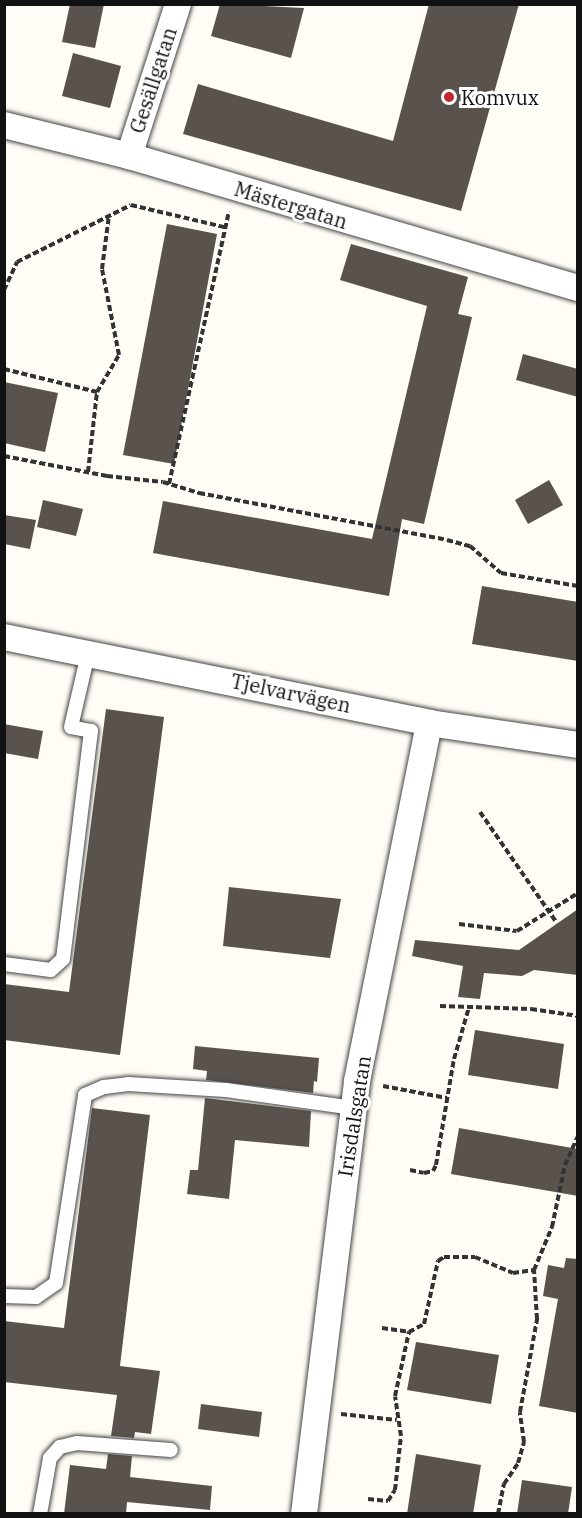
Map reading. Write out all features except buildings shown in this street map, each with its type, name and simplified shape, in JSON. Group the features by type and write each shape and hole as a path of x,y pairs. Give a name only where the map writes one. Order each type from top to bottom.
{"street":[{"name":"Gesällgatan","path":"129,156 178,4"},
{"name":"Mästergatan","path":"4,125 129,156 578,288"},
{"name":"Tjelvarvägen","path":"4,637 429,723 578,745"},
{"name":"Irisdalsgatan","path":"304,1514 357,1081 429,723"}],"lane":[{"path":"4,964 51,970 63,959 91,731 71,727 88,654"},
{"path":"4,1296 36,1298 56,1283 85,1095 104,1086 128,1084 226,1090 354,1108"},
{"path":"40,1514 50,1458 60,1447 77,1443 171,1450"}],"path":[{"path":"169,484 185,426 224,227 236,188"},
{"path":"4,290 17,262 131,205 224,227"},
{"path":"88,471 97,392 119,355 102,269 109,215"},
{"path":"4,369 97,392"},
{"path":"4,456 169,484 462,544 501,573 578,585"},
{"path":"480,812 557,923"},
{"path":"459,924 517,931 578,893"},
{"path":"440,1006 531,1009 578,1017"},
{"path":"410,1170 424,1173 433,1171 436,1166 447,1098 469,1007"},
{"path":"357,1081 447,1098"},
{"path":"578,1082 578,1096"},
{"path":"498,1514 504,1484 518,1463 524,1442 520,1412 537,1319 534,1270 552,1227 565,1165 578,1136"},
{"path":"382,1328 409,1332 424,1324 438,1261 444,1257 475,1257 513,1273 534,1270"},
{"path":"368,1499 388,1501 395,1490 401,1436 395,1396 409,1332"},
{"path":"317,1411 397,1420"}],"place":[{"name":"Komvux","path":"449,97"}]}
